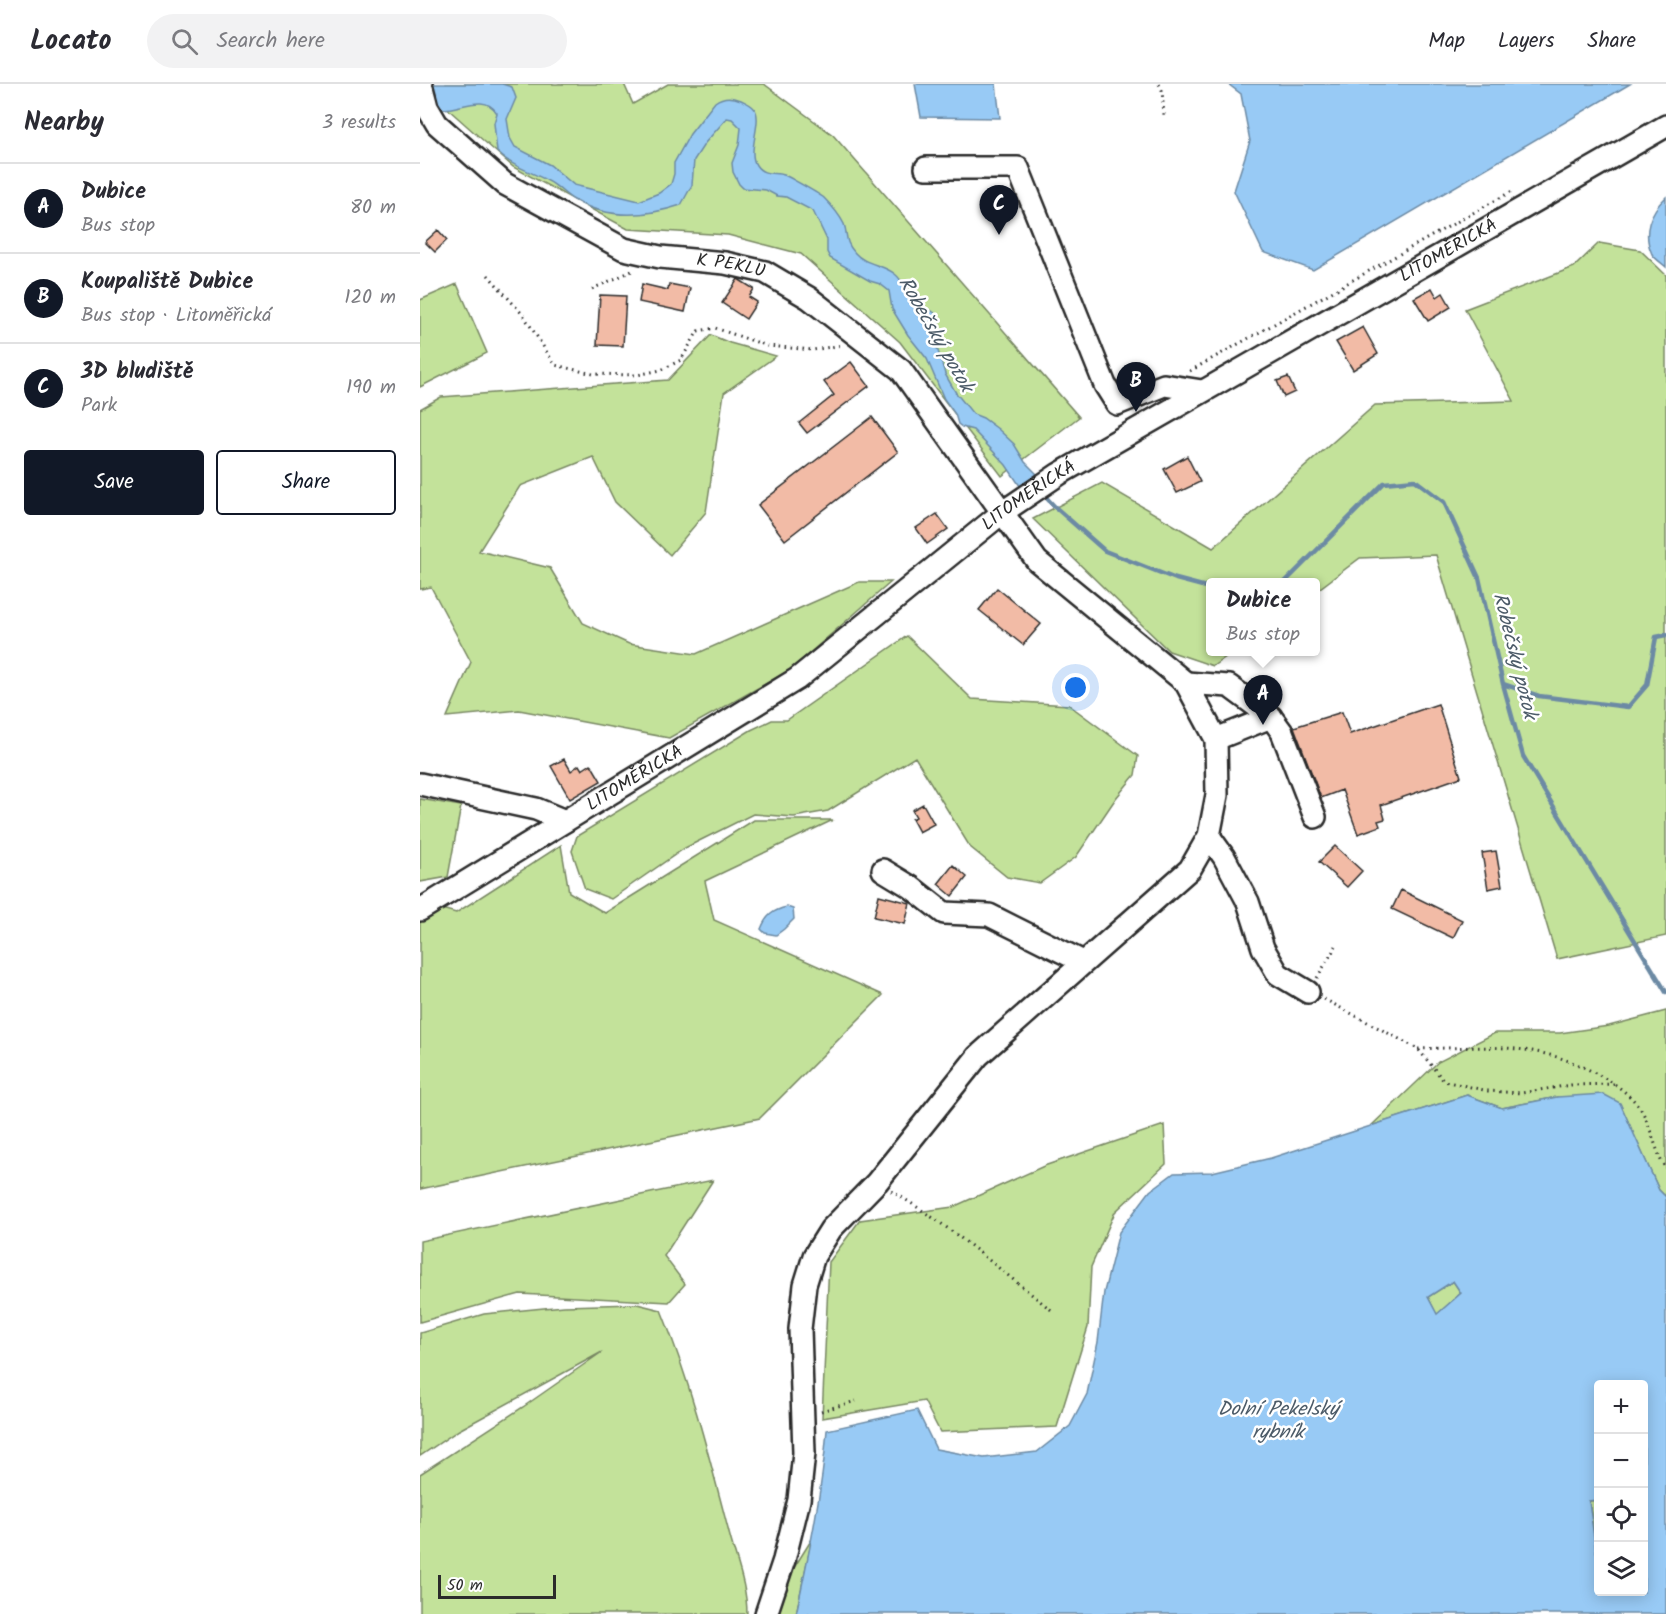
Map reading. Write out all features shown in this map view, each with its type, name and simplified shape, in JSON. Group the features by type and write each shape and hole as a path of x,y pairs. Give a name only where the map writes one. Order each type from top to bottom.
{"street":[{"name":"K PEKLU","path":"421,84 427,107 437,124 505,184 624,249 660,257 725,263 765,272 809,298 864,341 901,370 1010,506 1037,561 1186,683"},
{"name":"LITOMĚŘICKÁ","path":"420,910 797,679 1010,506 1059,474 1666,126"},
{"path":"926,168 1018,168 1105,385 1117,404 1164,385 1202,391"},
{"path":"1186,683 1229,686 1271,717 1282,732 1316,817"},
{"path":"766,1614 784,1560 799,1500 804,1453 800,1329 805,1285 814,1256 831,1229 877,1182 978,1056 1191,869 1209,836 1216,795 1216,739 1186,683"},
{"path":"1216,739 1271,717"},
{"path":"420,784 536,809 565,821"},
{"path":"1209,836 1224,857 1248,902 1263,948 1278,974 1308,992"},
{"path":"883,870 911,887 944,914 989,915 1083,962"}],"path":[{"path":"1159,84 1162,90 1164,115"},
{"path":"1164,385 1520,187"},
{"path":"592,289 660,257"},
{"path":"488,275 524,316 555,364 593,374 637,375 661,370 681,360 698,331 715,328 768,346 813,350 864,341"},
{"path":"1336,946 1308,992 1333,1002 1418,1049 1444,1081 1460,1086 1521,1093 1571,1085 1617,1084"},
{"path":"1418,1049 1491,1046 1537,1050 1584,1066 1617,1084 1641,1108 1666,1168"},
{"path":"877,1182 915,1205 969,1244 1054,1312"},
{"path":"802,1417 856,1401"}],"green space":[{"path":"446,84 624,84 633,104 668,84 764,84 833,135 1079,417 1002,476 900,342 801,254 728,235 628,229 513,167 449,110"},
{"path":"1599,243 1640,250 1666,275 1666,936 1557,959 1436,555 1360,558 1320,588 1320,578 1206,578 1206,656 1227,656 1213,666 1169,651 1033,519 1102,483 1213,548 1375,405 1514,401 1465,309 1574,267"},
{"path":"457,284 487,353 420,387 420,300"},
{"path":"711,335 776,356 724,393 706,512 670,555 615,502 593,457 520,486 479,551 550,568 583,623 629,644 696,654 859,582 891,582 790,670 669,738 519,710 447,717 471,662 431,587 420,589 420,409 441,397 668,380"},
{"path":"907,636 972,699 1069,705 1138,756 1135,775 1116,798 1076,857 1040,883 1007,877 970,847 915,757 828,811 794,817 753,814 685,848 611,899 585,889 572,851 577,836 751,730 772,720 787,720"},
{"path":"420,799 461,806 448,877 420,882"},
{"path":"754,820 833,820 705,881 714,920 883,995 760,1118 420,1189 420,903 456,913 561,845 569,892 605,913"},
{"path":"1666,1011 1666,1197 1659,1190 1620,1104 1557,1097 1502,1108 1467,1095 1371,1126 1438,1062 1495,1033 1560,1033 1609,1026"},
{"path":"1164,1125 1166,1164 1115,1212 1091,1267 1088,1327 1057,1427 940,1432 924,1401 822,1418 829,1262 860,1220 953,1207 1044,1166"},
{"path":"713,1180 664,1256 685,1284 669,1302 520,1294 420,1322 420,1241"},
{"path":"1453,1281 1461,1293 1437,1315 1428,1297"},
{"path":"637,1304 661,1310 681,1364 740,1571 747,1614 420,1614 420,1474 602,1352 459,1430 420,1456 420,1333 484,1314 564,1306"},
{"path":"1594,1500 1594,1537 1589,1501"},
{"path":"812,1539 796,1614 765,1614"}],"water":[{"path":"426,84 502,84 512,87 516,98 507,119 510,138 515,147 550,165 574,185 639,201 659,193 671,184 674,163 690,134 715,102 731,97 750,105 756,112 757,119 753,151 756,165 762,171 787,176 824,198 842,221 848,241 855,253 864,260 895,274 916,306 921,310 930,310 936,314 940,319 935,341 945,374 956,393 973,414 983,418 1014,444 1025,462 1038,475 1020,486 1006,465 973,430 958,424 955,414 944,399 927,359 908,335 892,309 889,291 830,258 827,252 827,240 813,211 786,197 777,196 766,190 743,188 739,184 733,172 732,163 739,145 741,128 732,119 727,118 705,143 694,160 692,185 681,205 640,214 613,213 574,200 552,183 502,157 497,152 494,123 497,113 492,107 479,103 443,109"},
{"path":"915,84 996,84 1000,118 921,117"},
{"path":"1228,84 1630,84 1313,270 1263,252 1234,191 1250,141 1241,94"},
{"path":"1666,197 1666,267 1652,254 1648,230 1652,216"},
{"path":"787,907 793,909 794,919 784,929 776,935 765,933 761,929 771,914"},
{"name":"Dolní Pekelský rybník","path":"1603,1094 1620,1103 1659,1190 1666,1197 1666,1614 796,1614 818,1500 827,1430 917,1410 936,1449 984,1458 1037,1452 1070,1426 1087,1394 1098,1342 1104,1292 1119,1232 1150,1191 1174,1173 1212,1172 1271,1158 1467,1095 1502,1108 1557,1097","holes":["1453,1281 1461,1293 1437,1314 1428,1297"]}],"building":[{"path":"438,230 447,240 435,252 425,242"},
{"path":"738,279 754,289 749,297 757,302 746,319 722,303"},
{"path":"642,284 668,290 669,284 690,288 685,312 639,302"},
{"path":"1432,288 1437,297 1443,293 1451,307 1428,321 1414,298"},
{"path":"600,295 626,296 623,346 597,345"},
{"path":"1363,327 1378,354 1353,370 1336,342"},
{"path":"851,362 869,386 807,433 799,423 834,395 824,382"},
{"path":"1288,377 1295,392 1284,397 1277,381"},
{"path":"872,417 898,452 785,540 758,505"},
{"path":"1187,456 1200,482 1177,493 1164,469"},
{"path":"937,514 948,529 927,544 916,528"},
{"path":"997,588 1041,624 1023,645 979,610"},
{"path":"1438,704 1461,777 1381,805 1385,819 1378,821 1380,826 1358,834 1342,790 1321,798 1294,727 1342,712 1350,734"},
{"path":"564,759 571,771 579,765 582,770 591,764 601,781 570,799 551,766"},
{"path":"923,804 934,824 919,832 912,819 916,817 912,810"},
{"path":"1335,846 1362,871 1347,887 1319,862"},
{"path":"1496,851 1502,886 1488,889 1482,853"},
{"path":"953,865 967,877 952,896 938,884"},
{"path":"1401,890 1462,920 1453,938 1392,909"},
{"path":"879,895 910,903 905,924 874,917"}],"waterway":[{"name":"Robečský potok","path":"1289,578 1384,483 1415,480 1444,502 1479,578 1503,684 1523,756 1666,992"},
{"name":"Robečský potok","path":"1042,493 1105,551 1176,579 1206,587"},
{"path":"1503,684 1539,696 1628,707 1647,685 1656,637 1666,635"}],"place":[{"name":"3D bludiště","path":"999,235"},
{"name":"Koupaliště Dubice","path":"1136,412"},
{"name":"Dubice","path":"1263,725"}]}
